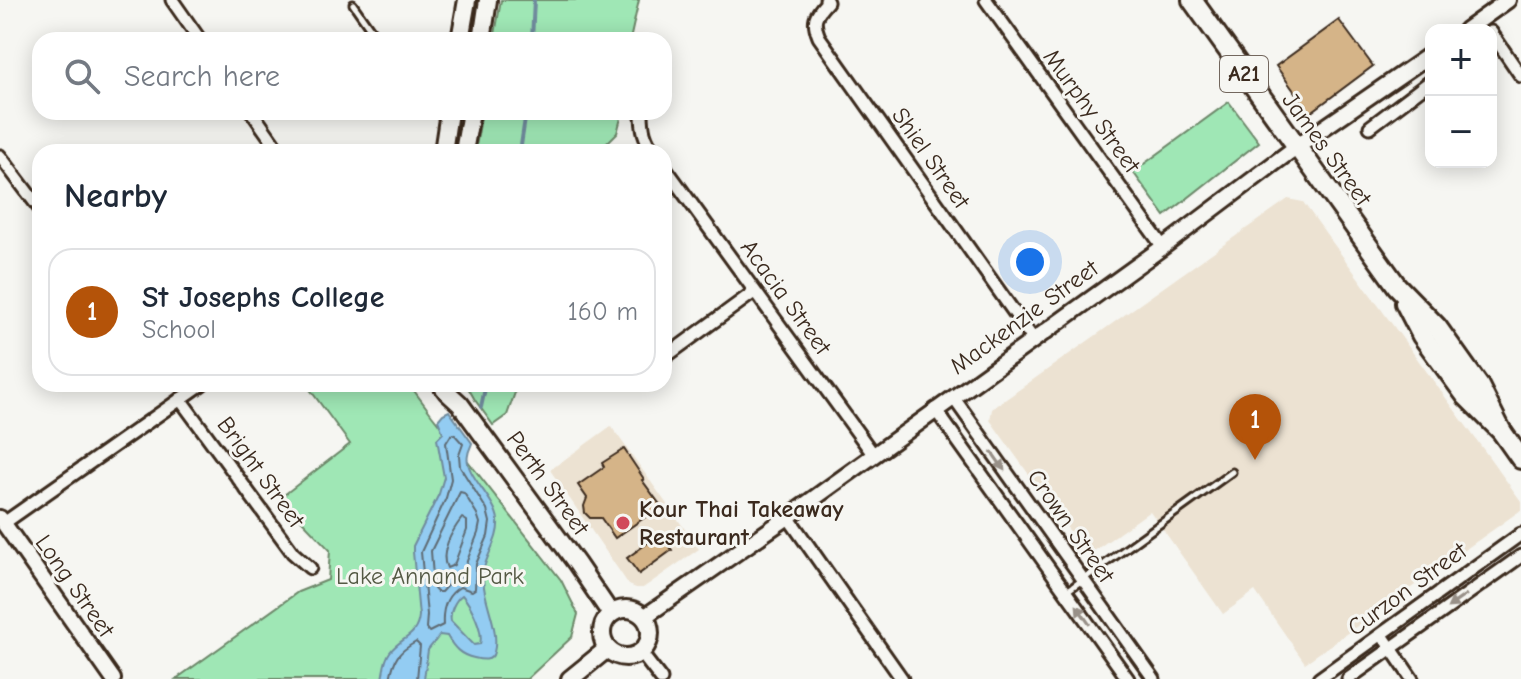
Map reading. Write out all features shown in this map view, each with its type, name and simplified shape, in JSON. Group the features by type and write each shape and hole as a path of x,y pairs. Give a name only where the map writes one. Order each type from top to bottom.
{"highway":[{"name":"James Street","path":"1192,0 1397,286 1422,336 1466,396 1502,432 1521,459"}],"main road":[{"path":"461,32 467,0"},
{"path":"483,32 488,0"},
{"path":"444,144 448,120"},
{"path":"465,144 470,120"},
{"name":"Perth Street","path":"447,392 460,404 611,614"},
{"path":"456,392 460,404"},
{"path":"625,609 644,617 650,636 641,653 626,658 607,649 602,639 602,628 611,614 625,609"},
{"path":"570,679 607,649"}],"street":[{"path":"172,0 194,32"},
{"name":"Murphy Street","path":"986,0 1163,247"},
{"path":"1489,24 1508,0"},
{"name":"Shiel Street","path":"828,1 817,13 815,26 819,37 1033,339"},
{"path":"1497,41 1521,76"},
{"name":"Mackenzie Street","path":"644,617 1163,247 1296,147 1425,58"},
{"path":"1370,127 1425,86"},
{"path":"258,120 274,144"},
{"path":"642,120 649,144"},
{"path":"0,156 32,198"},
{"name":"Acacia Street","path":"672,177 873,454"},
{"path":"672,352 754,292"},
{"path":"2,521 190,392"},
{"name":"Crown Street","path":"953,397 1154,679"},
{"name":"Bright Street","path":"180,399 293,553 310,568"},
{"name":"Crown Street","path":"935,409 1128,679"},
{"path":"788,517 902,679"},
{"name":"Long Street","path":"2,521 113,679"},
{"name":"Curzon Street","path":"1319,679 1521,534"},
{"name":"Curzon Street","path":"1348,679 1521,556"},
{"path":"1382,635 1412,679"},
{"path":"641,653 661,679"}],"lane":[{"path":"353,4 372,32"},
{"path":"1067,591 1232,472"}],"shaded area":[{"path":"1288,199 1303,202 1521,501 1521,510 1305,663 1255,591 1223,614 1150,511 1094,551 1083,550 990,420 992,409"},
{"path":"611,426 699,549 643,588 629,585 550,470"}],"green space":[{"path":"501,0 639,0 632,32 495,32"},
{"path":"1229,102 1259,142 1165,216 1133,172"},
{"path":"481,120 620,120 617,133 606,144 476,144"},
{"name":"Lake Annand Park","path":"312,392 415,392 561,580 578,614 572,637 527,679 176,679 298,592 328,580 330,550 280,498 350,444"},
{"path":"470,392 515,392 507,415 493,425"}],"water":[{"path":"449,411 472,443 468,455 470,470 492,504 498,520 496,536 483,571 495,634 494,652 486,660 469,657 458,650 447,636 440,635 428,650 424,679 382,679 388,655 412,633 418,623 413,546 439,494 444,477 437,439 443,433 438,420","holes":["462,595 473,611 480,644 474,645 451,621 455,603"]}],"building":[{"path":"1339,20 1373,66 1310,113 1276,66"},
{"path":"624,449 661,506 615,538 601,518 590,518 585,513 587,498 578,485 604,467 602,463"},
{"path":"660,534 672,550 639,574 627,558"}],"waterway":[{"path":"532,32 534,0"},
{"path":"521,144 525,120"},
{"path":"481,407 484,392"}],"place":[{"name":"St Josephs College","path":"1255,460"},
{"name":"Kour Thai Takeaway Restaurant","path":"623,523"}]}
